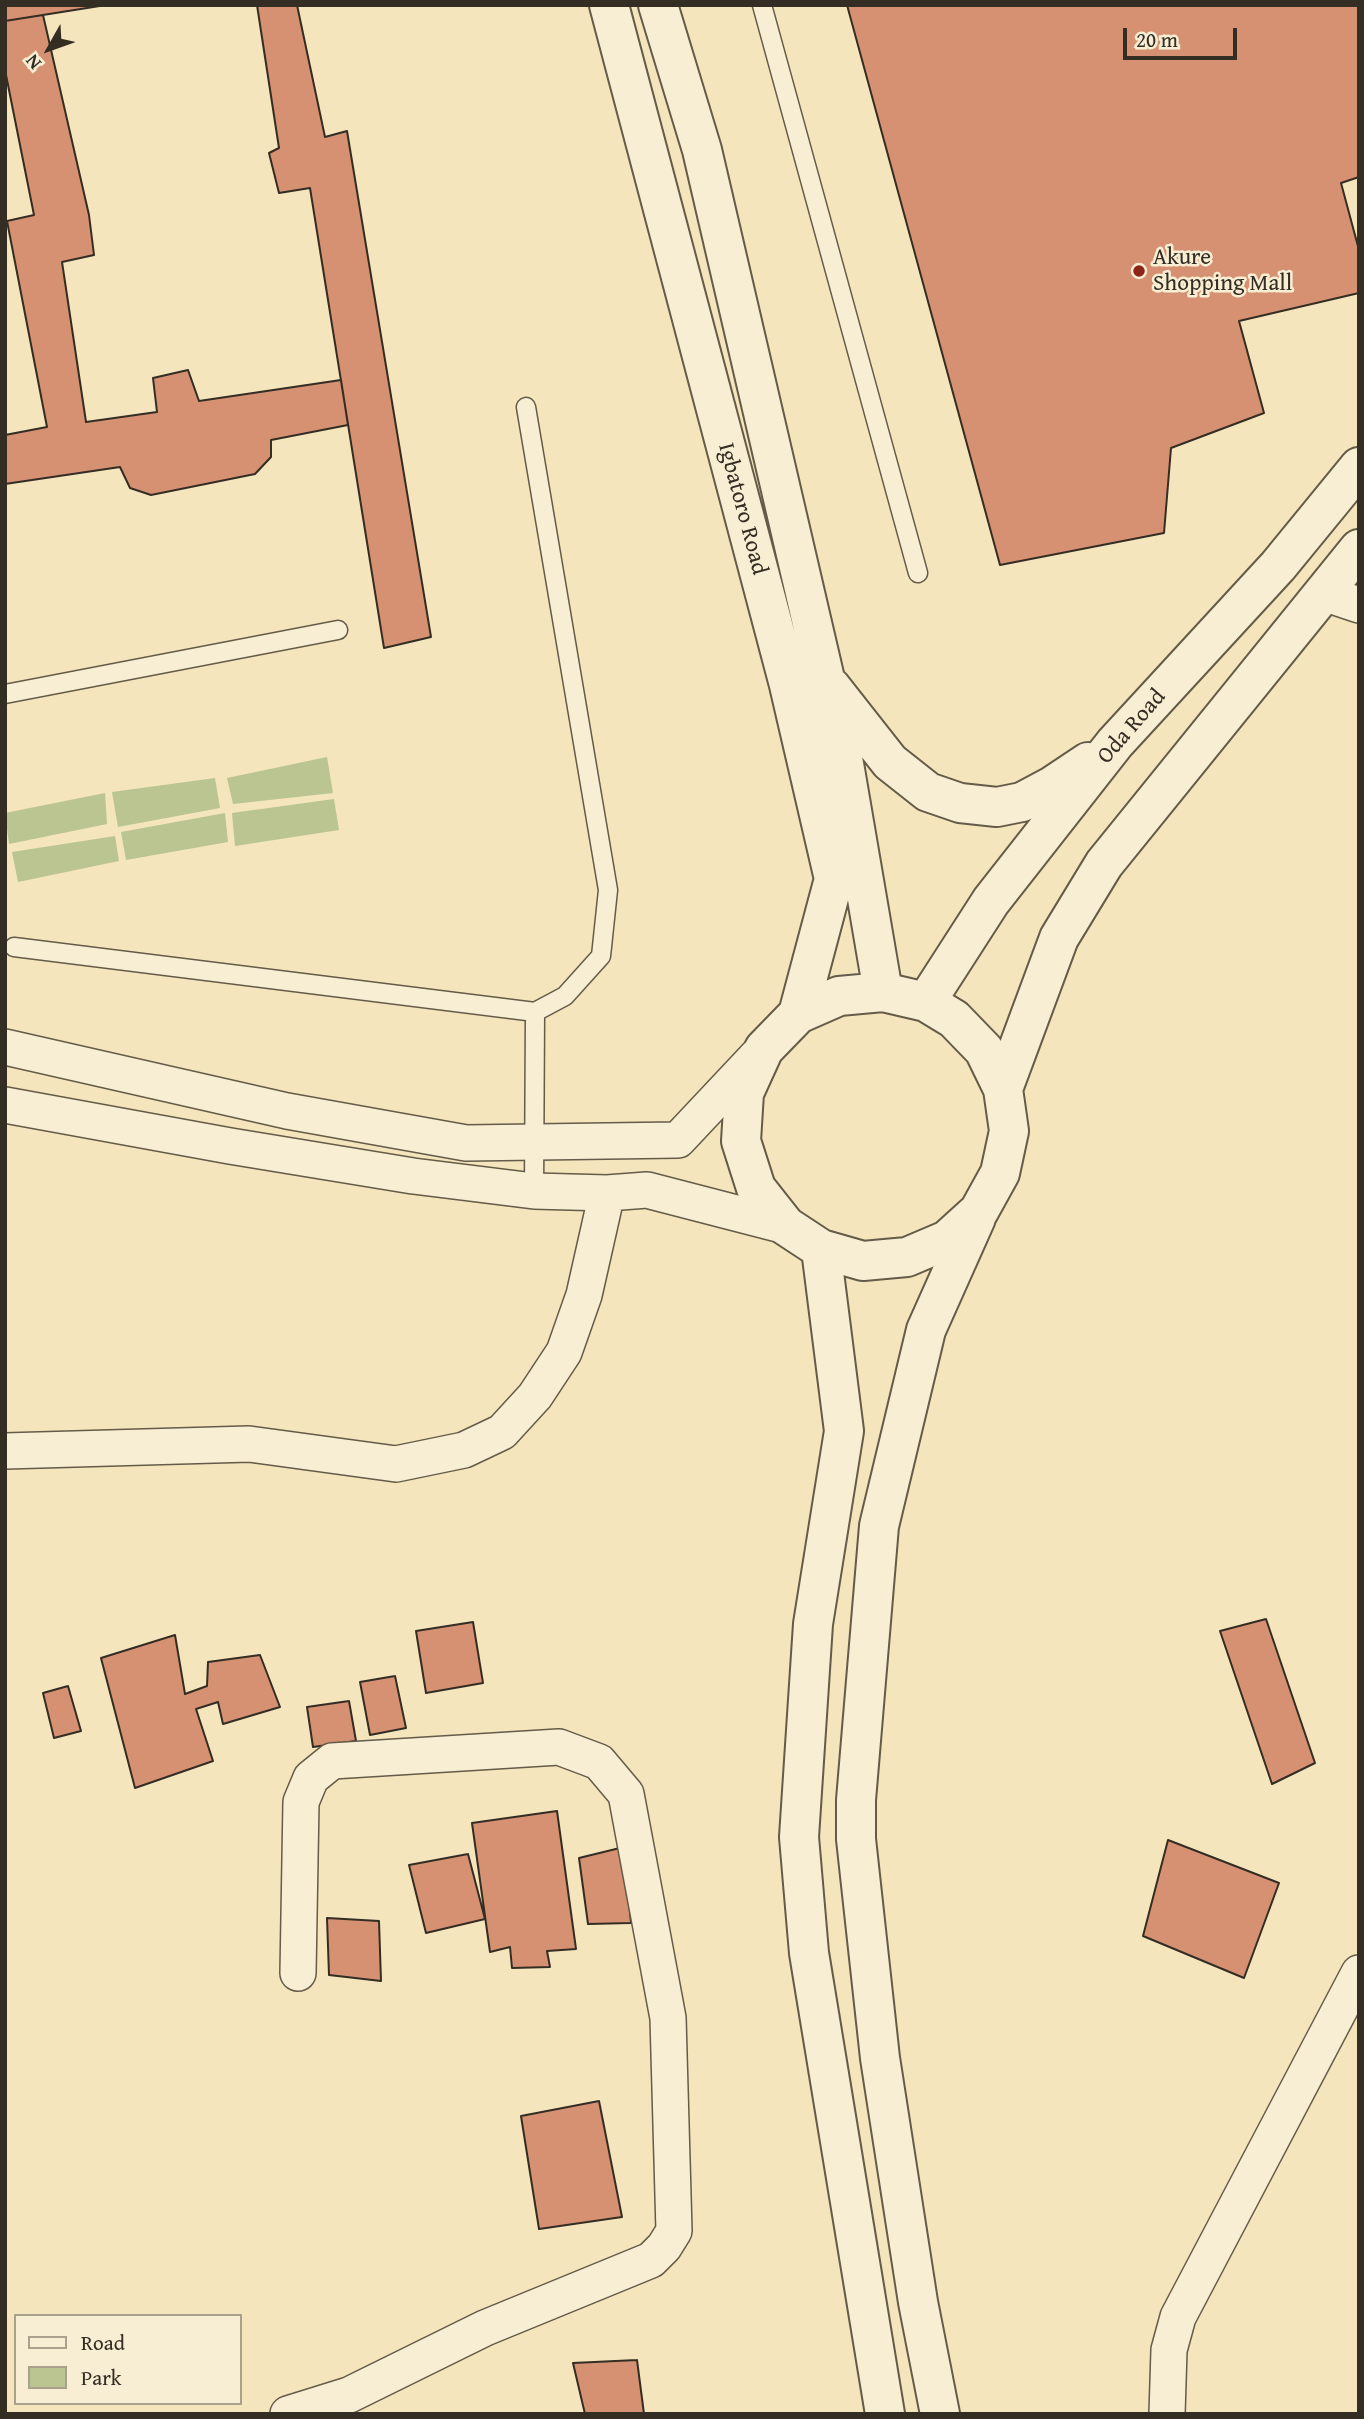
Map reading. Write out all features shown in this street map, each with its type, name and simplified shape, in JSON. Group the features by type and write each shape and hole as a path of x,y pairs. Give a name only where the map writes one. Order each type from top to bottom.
{"street":[{"name":"Igbatoro Road","path":"609,5 789,685 834,879 798,1014"},
{"name":"Igbatoro Road","path":"658,5 702,150 825,679 843,758 883,992"},
{"name":"Oda Road","path":"926,1002 991,901 1115,743 1278,566 1359,467"},
{"path":"1003,1089 1059,938 1104,864 1359,549"},
{"path":"1323,593 1359,605"},
{"path":"825,679 890,762 928,792 960,803 997,807 1022,802 1052,786 1115,743"},
{"path":"5,1047 287,1111 466,1143 678,1140 798,1014 839,996 883,992 926,1002 954,1019 984,1050 1003,1089 1009,1131 1000,1173 979,1211 926,1330 879,1526 856,1800 856,1839 880,2058 918,2302 940,2414"},
{"path":"764,1049 744,1093 741,1141 756,1188 786,1226 821,1249 863,1261 907,1257 947,1240 979,1211"},
{"path":"5,1105 400,1174 534,1191 607,1194 647,1190 786,1226"},
{"path":"5,1451 249,1444 396,1464 464,1450 502,1432 535,1396 564,1352 584,1295 607,1194"},
{"path":"821,1249 844,1430 813,1624 799,1836 808,1953 885,2414"},
{"path":"288,2414 349,2395 485,2328 651,2260 664,2247 674,2231 668,2018 626,1794 599,1762 559,1747 332,1761 311,1778 301,1802 298,1973"},
{"path":"1167,2414 1169,2350 1178,2317 1359,1973"}],"lane":[{"path":"762,5 918,573"},
{"path":"14,947 535,1012 565,996 601,956 608,890 526,407"},
{"path":"5,694 338,630"},
{"path":"534,1191 535,1012"}],"green space":[{"path":"327,757 333,793 233,804 227,778"},
{"path":"215,778 220,808 118,827 112,792"},
{"path":"105,793 107,824 9,844 5,813"},
{"path":"334,799 339,830 235,846 232,813"},
{"path":"225,813 228,842 126,860 121,832"},
{"path":"115,836 119,861 18,882 12,852"}],"building":[{"path":"5,5 106,5 5,21"},
{"path":"257,5 297,5 325,137 347,131 431,637 384,648 310,188 279,193 269,153 279,148"},
{"name":"Akure Shopping Mall","path":"847,5 1359,5 1359,177 1341,183 1359,250 1359,293 1239,321 1264,413 1171,448 1164,533 1000,565"},
{"path":"43,15 89,215 94,255 62,262 86,422 157,412 153,378 188,370 199,401 341,380 348,425 271,440 271,457 255,474 151,495 130,488 120,467 5,484 5,435 47,427 7,221 34,215 5,70 5,21"},
{"path":"1266,1619 1315,1763 1272,1784 1220,1631"},
{"path":"473,1622 483,1683 426,1693 416,1631"},
{"path":"175,1635 185,1694 207,1686 208,1662 260,1655 280,1707 223,1724 218,1702 196,1709 213,1761 135,1788 101,1658"},
{"path":"395,1676 406,1728 370,1735 360,1682"},
{"path":"68,1686 81,1731 54,1738 43,1693"},
{"path":"349,1701 356,1741 313,1747 307,1707"},
{"path":"557,1811 576,1949 547,1951 550,1967 512,1968 510,1947 490,1952 472,1823"},
{"path":"1168,1840 1279,1883 1244,1978 1143,1936"},
{"path":"624,1847 631,1923 588,1924 579,1858"},
{"path":"468,1854 485,1919 426,1933 409,1865"},
{"path":"327,1918 379,1921 381,1981 329,1975"},
{"path":"599,2101 622,2217 539,2229 521,2116"},
{"path":"637,2360 644,2414 585,2414 573,2363"}],"place":[{"name":"Akure Shopping Mall","path":"1139,271"}]}
